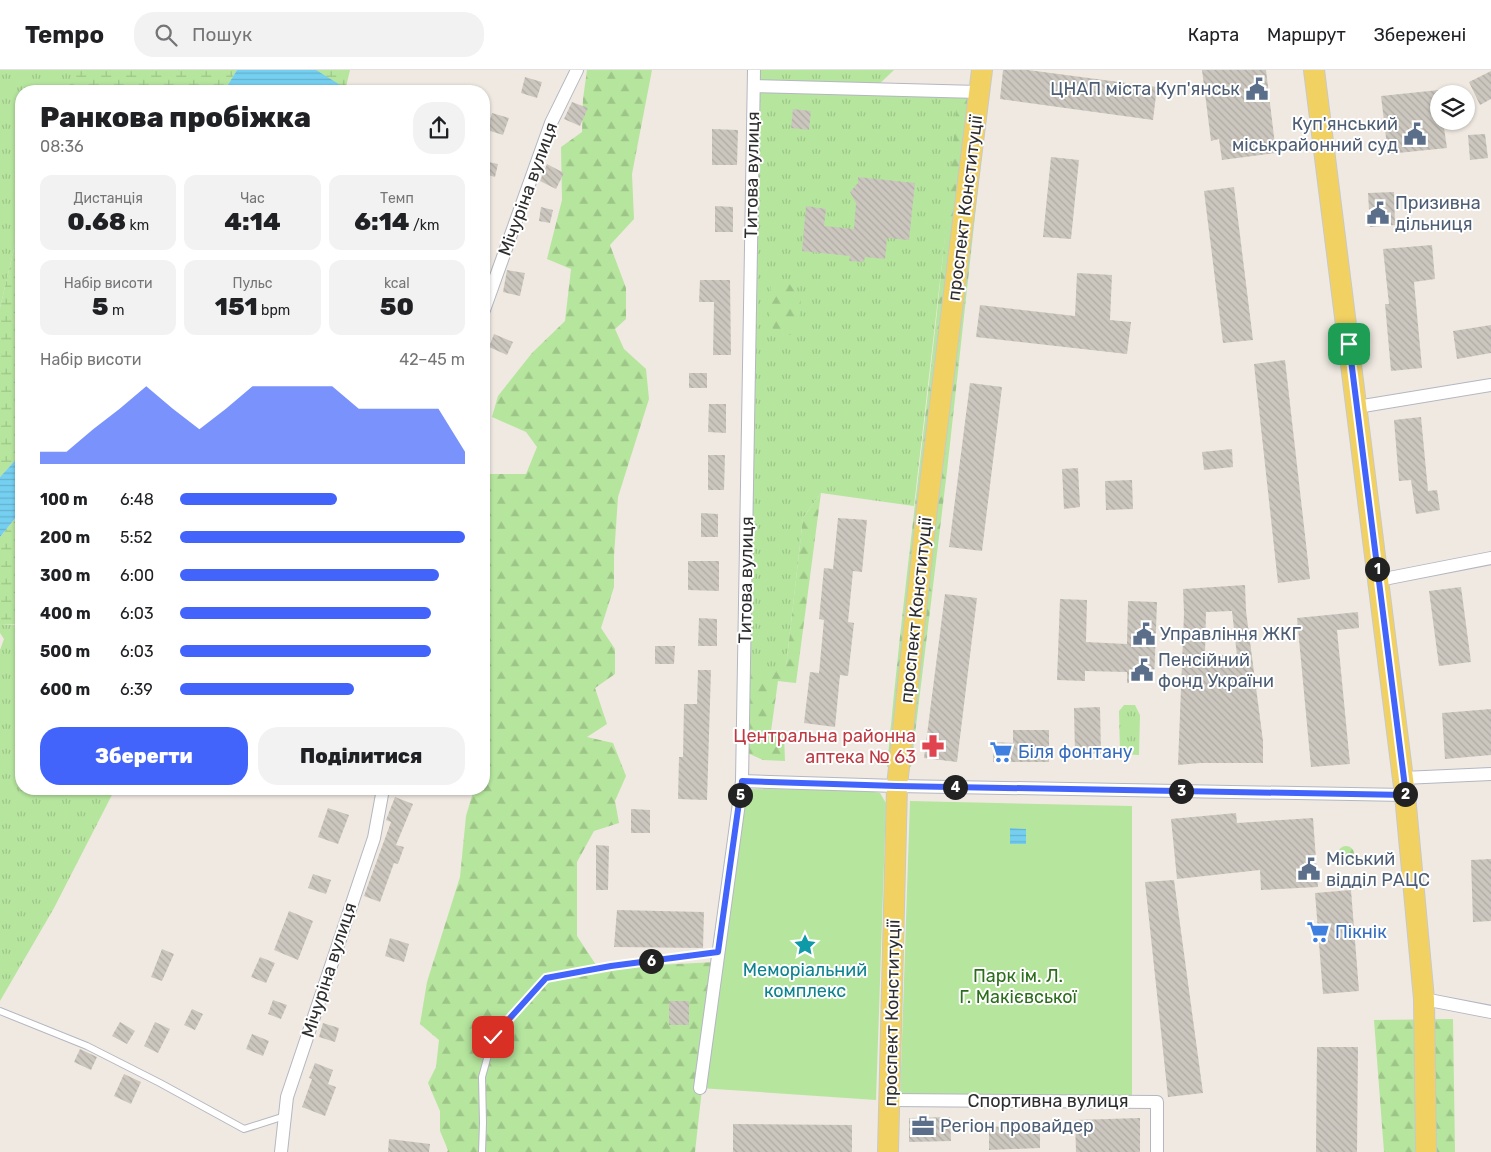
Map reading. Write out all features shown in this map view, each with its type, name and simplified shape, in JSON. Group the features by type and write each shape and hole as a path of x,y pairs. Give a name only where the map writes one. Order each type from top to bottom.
{"main road":[{"name":"проспект Конституції","path":"888,1152 897,786 927,508 982,70"},
{"path":"1314,70 1404,787 1424,999 1426,1152"}],"street":[{"name":"Мічуріна вулиця","path":"490,293 551,123 577,70"},
{"name":"Титова вулиця","path":"700,1088 742,781 754,70"},
{"path":"754,86 980,92"},
{"path":"1357,408 1491,385"},
{"path":"1379,580 1491,558"},
{"path":"742,781 897,786 1404,787 1491,774"},
{"name":"Мічуріна вулиця","path":"280,1152 287,1097 374,838 383,795"},
{"path":"1424,999 1491,1012"},
{"name":"Спортивна вулиця","path":"889,1100 1157,1102 1157,1152"}],"lane":[{"path":"482,1152 484,1123 482,1077 493,1037 546,978 611,966 718,952"},
{"path":"0,1011 87,1046 244,1129 285,1116"}],"green space":[{"path":"0,70 73,70 70,85 15,85 15,244 0,308"},
{"path":"72,70 237,70 228,85 70,85"},
{"path":"312,70 350,70 346,85 336,85"},
{"path":"587,70 652,70 632,174 634,219 610,245 626,288 626,319 615,329 624,349 646,369 649,399 618,497 614,587 601,628 615,649 615,674 595,688 607,724 587,737 613,743 626,776 615,801 619,823 594,831 577,862 577,936 598,968 716,962 695,1152 447,1152 448,1150 440,1131 440,1111 428,1083 436,1067 439,1040 420,1024 427,982 460,877 466,816 472,795 490,795 490,474 526,474 537,447 526,432 492,417 498,396 532,353 565,321 571,269 547,259 562,200 561,147 582,132 583,99"},
{"path":"754,70 894,70 875,88 958,91 949,203 914,506 821,493 803,518 786,667 744,667"},
{"path":"957,96 988,98 947,471 911,767 887,767 942,264"},
{"path":"15,244 15,461 0,477 0,308"},
{"path":"782,279 789,283 801,300 797,334 775,337 770,318 771,286"},
{"path":"821,493 796,683 778,681 771,731 784,734 785,761 763,760 743,751 744,667 786,667 803,518"},
{"path":"15,518 15,624 0,625 0,537"},
{"path":"0,625 15,625 15,795 112,795 54,908 0,1001 0,650 4,639 0,633"},
{"path":"1124,705 1135,705 1140,715 1139,755 1120,754 1119,711"},
{"path":"750,789 861,790 880,793 886,803 876,1100 700,1088 739,802"},
{"name":"Парк ім. Л. Г. Макієвської","path":"910,801 1132,806 1132,1102 900,1100"},
{"path":"1343,846 1349,846 1354,851 1352,860 1343,862 1338,857 1338,851"},
{"path":"1453,1019 1455,1152 1384,1152 1374,1020"}],"water":[{"path":"237,70 316,70 340,85 228,85"},
{"path":"15,461 15,518 0,537 0,477"},
{"path":"1010,828 1026,829 1026,844 1010,844"}],"building":[{"path":"1003,70 1028,70 1157,87 1153,120 1000,99"},
{"path":"1202,70 1266,70 1276,153 1222,160 1219,139 1211,141"},
{"path":"1491,71 1491,99 1480,105 1475,95 1475,85 1470,85 1469,82"},
{"path":"525,77 542,82 537,98 521,93"},
{"name":"Куп'янський міськрайонний суд","path":"1430,91 1430,130 1444,130 1447,148 1388,154 1381,96"},
{"path":"572,102 588,108 580,126 564,119"},
{"path":"793,109 811,111 809,130 791,128"},
{"path":"492,113 509,118 503,135 490,131"},
{"path":"712,129 738,130 737,165 712,165"},
{"path":"1485,134 1488,158 1470,160 1468,135"},
{"path":"1051,157 1079,160 1071,239 1043,237"},
{"path":"490,162 498,164 495,177 490,176"},
{"path":"547,164 564,173 556,189 540,181"},
{"path":"858,177 915,183 909,240 887,238 885,259 865,257 864,262 849,261 850,256 802,251 806,206 826,209 824,226 854,229 856,203 850,192 858,183"},
{"path":"1234,187 1253,340 1223,343 1204,191"},
{"path":"1394,192 1395,225 1370,227 1368,193"},
{"path":"715,206 733,207 733,232 715,232"},
{"path":"541,207 553,210 550,223 539,221"},
{"path":"1432,245 1435,279 1414,282 1422,368 1391,371 1385,304 1389,304 1383,249"},
{"path":"507,270 525,273 520,296 503,292"},
{"path":"1077,273 1112,275 1110,320 1131,322 1127,354 976,337 980,305 1075,316"},
{"path":"700,280 730,280 731,355 713,355 714,302 699,302"},
{"path":"1491,325 1491,353 1457,359 1453,331"},
{"path":"494,334 513,342 507,355 490,347"},
{"path":"1285,360 1310,579 1278,583 1254,364"},
{"path":"689,373 707,373 707,388 689,388"},
{"path":"970,383 1002,387 982,551 949,547"},
{"path":"709,404 726,404 726,433 708,432"},
{"path":"1421,417 1428,491 1437,490 1440,510 1416,514 1411,480 1399,481 1394,420"},
{"path":"1232,449 1233,467 1204,470 1202,452"},
{"path":"708,455 725,455 724,490 708,490"},
{"path":"1078,468 1080,507 1064,509 1062,469"},
{"path":"1132,480 1133,509 1106,510 1105,481"},
{"path":"701,513 718,514 718,537 701,537"},
{"path":"838,518 867,520 862,572 853,571 848,622 854,623 848,676 840,675 835,727 804,723 810,672 819,673 824,620 819,619 824,568 833,569"},
{"path":"688,561 719,561 719,591 688,590"},
{"path":"1245,585 1246,611 1263,741 1263,763 1178,765 1184,613 1183,589","holes":["1232,611 1237,656 1205,654 1206,612"]},
{"path":"1461,587 1471,662 1439,666 1429,591"},
{"path":"945,594 977,598 957,762 924,758"},
{"path":"1060,599 1087,600 1086,642 1127,644 1128,601 1157,602 1154,683 1127,683 1127,672 1085,671 1085,681 1057,680"},
{"path":"1358,612 1359,628 1337,630 1350,764 1311,767 1297,618"},
{"path":"699,618 717,619 717,646 698,646"},
{"path":"655,646 675,646 674,664 655,664"},
{"path":"698,670 711,670 707,800 678,799 679,757 683,757 684,704 697,704"},
{"path":"1100,707 1101,754 1075,754 1074,708"},
{"path":"1491,709 1491,755 1445,759 1442,713"},
{"path":"1013,730 1049,730 1049,762 993,762 994,742 1013,743"},
{"path":"395,797 413,804 396,845 404,847 398,864 394,863 380,902 364,896 391,822 386,820"},
{"path":"328,808 349,815 338,844 318,837"},
{"path":"631,809 650,810 650,833 631,833"},
{"path":"1236,813 1237,823 1313,818 1318,887 1261,890 1260,870 1177,879 1171,819"},
{"path":"596,845 609,846 608,890 596,890"},
{"path":"1491,859 1491,921 1473,922 1471,860"},
{"path":"313,874 331,880 326,894 308,888"},
{"path":"1174,880 1203,1093 1168,1097 1145,882"},
{"path":"1351,890 1359,991 1323,994 1315,893"},
{"path":"617,910 704,912 703,948 614,947"},
{"path":"289,911 313,921 298,960 274,950"},
{"path":"390,938 409,944 404,962 385,956"},
{"path":"162,949 174,954 162,981 151,977"},
{"path":"260,957 275,963 266,983 251,977"},
{"path":"273,1000 287,1005 281,1019 268,1014"},
{"path":"669,1001 689,1001 689,1025 669,1025"},
{"path":"192,1009 203,1014 195,1030 184,1025"},
{"path":"120,1022 135,1031 127,1044 112,1036"},
{"path":"155,1022 170,1029 158,1053 144,1046"},
{"path":"323,1023 339,1028 335,1042 319,1037"},
{"path":"252,1034 269,1041 263,1056 246,1049"},
{"path":"1317,1047 1358,1047 1357,1152 1316,1152"},
{"path":"80,1049 97,1057 91,1070 74,1062"},
{"path":"315,1063 333,1070 328,1084 336,1087 325,1116 302,1107 312,1079 309,1078"},
{"path":"124,1074 141,1082 131,1104 114,1096"},
{"path":"950,1117 951,1141 909,1142 909,1118"},
{"path":"1140,1118 1140,1152 1076,1152 1075,1120"},
{"path":"733,1124 852,1125 852,1152 733,1152"},
{"path":"1040,1125 1040,1148 989,1150 989,1127"},
{"path":"389,1139 430,1144 429,1152 388,1152"}],"place":[{"name":"ЦНАП міста Куп'янськ","path":"1257,89"},
{"name":"Куп'янський міськрайонний суд","path":"1415,134"},
{"name":"Призивна дільниця","path":"1378,213"},
{"name":"Управління ЖКГ","path":"1144,634"},
{"name":"Пенсійний фонд України","path":"1142,670"},
{"name":"Центральна районна аптека № 63","path":"933,746"},
{"name":"Біля фонтану","path":"1001,752"},
{"name":"Міський відділ РАЦС","path":"1309,869"},
{"name":"Пікнік","path":"1318,932"},
{"name":"Меморіальний комплекс","path":"805,945"},
{"name":"Регіон провайдер","path":"923,1126"}],"route":[{"path":"493,1037 546,978 611,966 718,952 742,781 897,786 1406,795 1349,344"}]}
